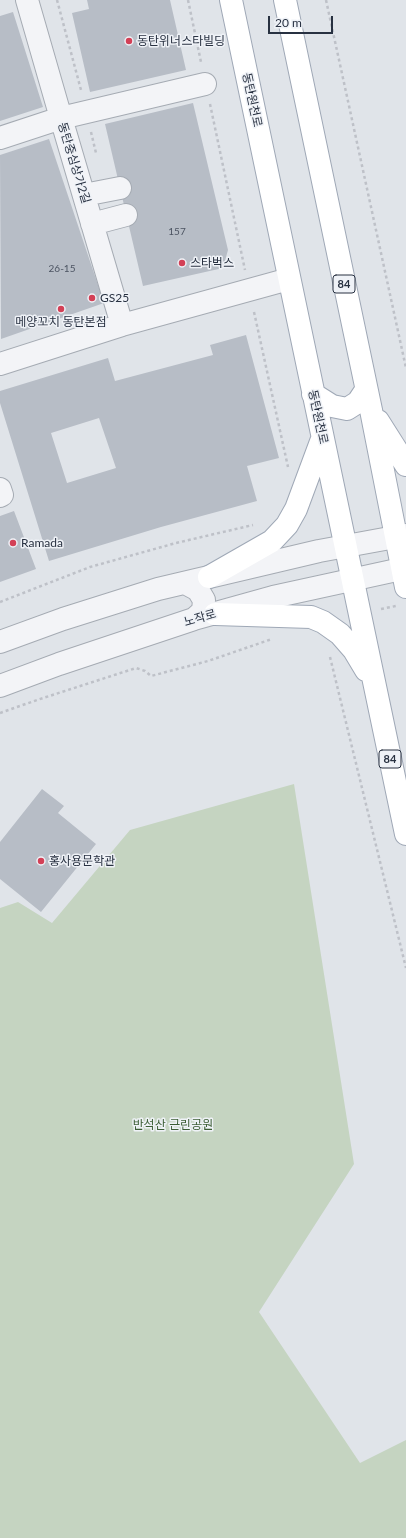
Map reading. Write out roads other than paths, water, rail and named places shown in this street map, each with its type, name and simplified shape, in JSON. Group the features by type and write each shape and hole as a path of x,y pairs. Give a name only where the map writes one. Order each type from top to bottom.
{"main road":[{"name":"동탄원천로","path":"231,0 406,834"},
{"name":"84","path":"285,0 368,400 401,536 404,574"},
{"path":"313,394 332,406 347,409 358,402 368,400 406,465"},
{"path":"209,577 272,541 287,526 296,509 322,439"},
{"path":"215,614 312,617 324,622 340,634 354,650 375,685"}],"street":[{"name":"동탄중심상가2길","path":"28,0 122,325"},
{"path":"0,138 61,118 205,84"},
{"path":"84,195 120,188"},
{"path":"92,224 126,214"},
{"path":"0,364 122,325 289,279"},
{"path":"0,489 2,495 0,496"},
{"path":"0,642 158,589 319,551 401,536"},
{"name":"노작로","path":"0,686 66,661 194,619 273,597 353,578 404,574"},
{"path":"185,583 198,590 204,600 203,611 194,619"}],"place":[{"name":"동탄위너스타빌딩","path":"129,41"},
{"name":"스타벅스","path":"182,263"},
{"name":"GS25","path":"92,298"},
{"name":"메양꼬치 동탄본점","path":"61,309"},
{"name":"Ramada","path":"13,543"},
{"name":"홍사용문학관","path":"41,861"}],"park label":[{"name":"반석산 근린공원","path":"173,1125"}]}
